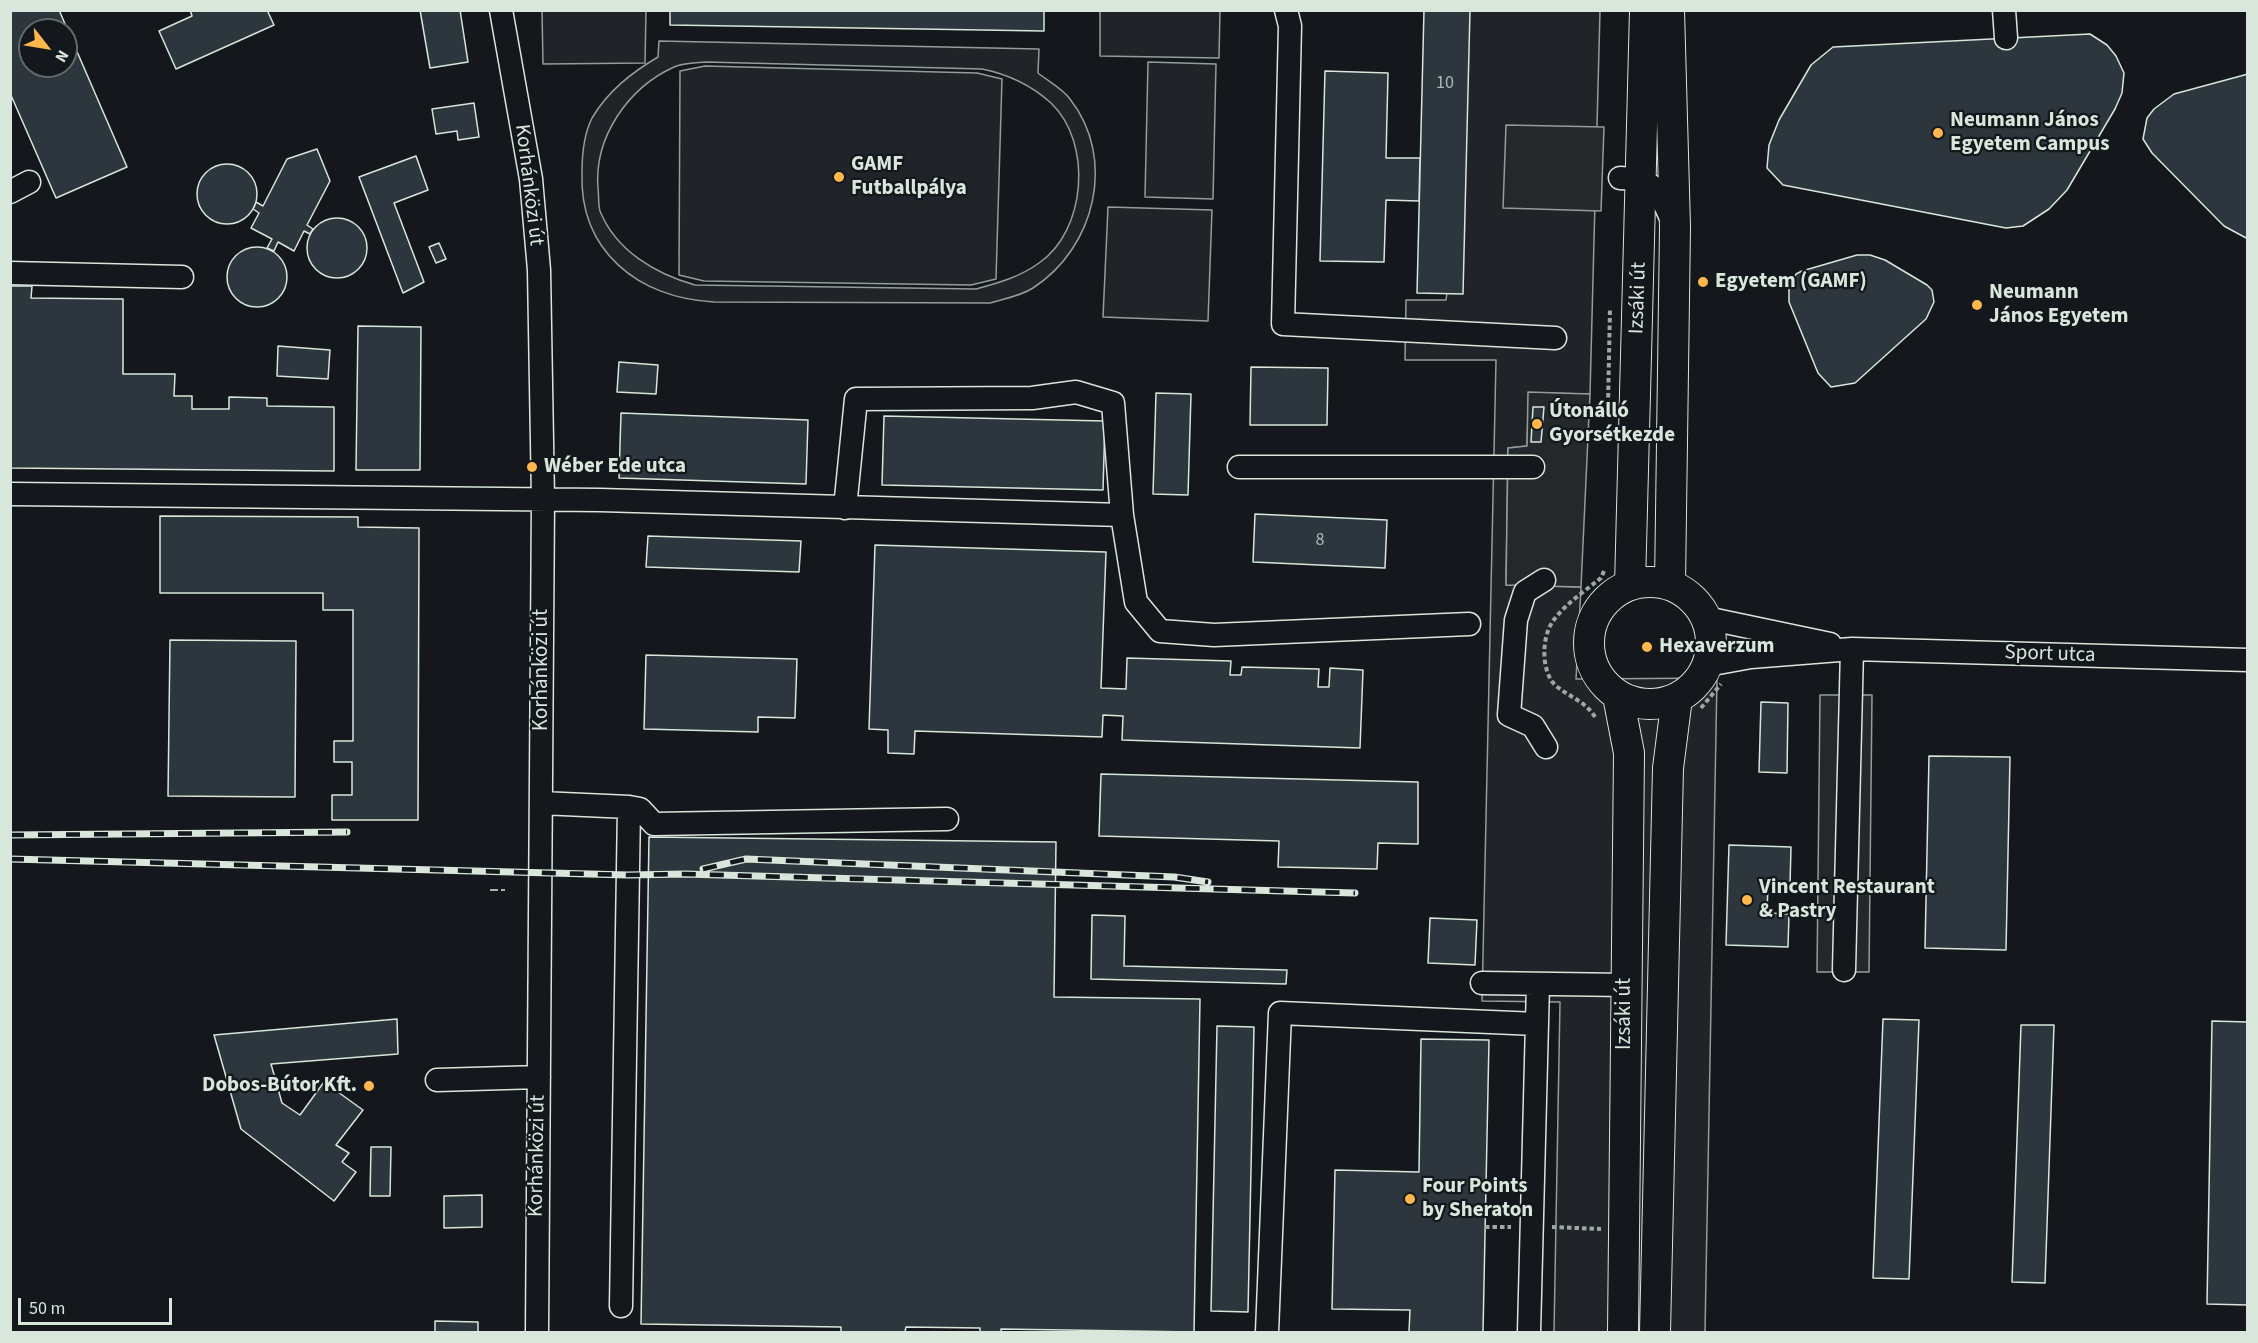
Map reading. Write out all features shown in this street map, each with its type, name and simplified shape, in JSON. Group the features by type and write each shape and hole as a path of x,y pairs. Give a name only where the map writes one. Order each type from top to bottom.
{"main road":[{"name":"Izsáki út","path":"1630,585 1631,179 1645,10"},
{"name":"Izsáki út","path":"1669,10 1675,227 1670,585"},
{"path":"1657,582 1670,585 1692,597 1706,618 1719,672 1698,681 1686,707 1641,704 1618,696 1596,674 1591,659 1590,629 1604,602 1630,585 1657,582"},
{"name":"Izsáki út","path":"1618,696 1629,753 1623,1332"},
{"name":"Izsáki út","path":"1655,1332 1668,768 1686,707"}],"street":[{"name":"Korhánközi út","path":"501,10 532,190 539,270 543,499 537,1332"},
{"path":"1286,10 1290,26 1283,324 1554,338"},
{"path":"2004,10 2006,38"},
{"path":"1631,179 1659,190 1675,227"},
{"path":"10,273 182,278"},
{"path":"845,508 856,399 1032,398 1076,392 1113,403 1122,515 1136,602 1160,631 1214,635 1469,624"},
{"path":"1239,467 1533,467"},
{"path":"10,494 543,499 1122,515"},
{"path":"1531,582 1516,620 1509,715 1533,726 1545,747"},
{"path":"1706,618 1852,650"},
{"path":"1719,672 1751,657 1852,650"},
{"path":"1844,970 1852,650"},
{"name":"Sport utca","path":"1852,650 2247,660"},
{"path":"541,803 640,809 654,824 947,819"},
{"path":"621,1306 629,807"},
{"path":"1482,983 1626,985"},
{"path":"1528,1332 1538,984"},
{"path":"1267,1332 1280,1013 1537,1024"},
{"path":"436,1080 539,1077"}],"path":[{"path":"1608,411 1611,301"},
{"path":"1600,726 1589,708 1556,685 1547,673 1543,660 1550,624 1601,578 1607,563"},
{"path":"1686,707 1713,693 1722,684 1719,672"},
{"path":"1556,1227 1606,1229"}],"shaded area":[{"path":"542,11 646,11 645,63 543,64"},
{"path":"1100,11 1220,11 1219,58 1100,56"},
{"path":"1450,11 1600,11 1590,394 1529,393 1527,446 1508,448 1506,585 1581,587 1576,679 1717,678 1705,1332 1554,1332 1560,1002 1482,1001 1496,360 1405,360 1406,300 1446,300 1466,158"},
{"path":"659,41 1039,49 1038,73 1070,99 1084,123 1093,148 1095,175 1092,201 1084,226 1072,250 1054,271 1028,291 990,303 714,302 686,299 661,291 638,280 618,265 602,247 591,225 584,200 582,172 585,137 598,108 621,83 658,57","holes":["706,62 982,69 1018,81 1051,103 1064,120 1073,140 1078,163 1075,209 1067,230 1055,249 1039,263 1009,279 976,289 695,285 666,274 639,259 616,238 600,211 598,169 608,133 617,116 629,101 657,76 674,67"]},
{"path":"1148,62 1216,64 1213,199 1145,197"},
{"name":"GAMF Futballpálya","path":"705,66 977,73 1002,79 996,279 971,285 704,281 679,275 680,71"},
{"path":"1506,125 1604,127 1601,211 1503,208"},
{"path":"1108,207 1212,210 1208,321 1103,317"},
{"path":"1528,392 1590,394 1581,587 1506,585 1508,448 1527,446"},
{"path":"1820,695 1872,695 1869,972 1817,972"}],"building":[{"path":"10,10 59,10 62,18 18,18 18,78 78,78 78,54 127,167 56,198 10,93"},
{"path":"190,10 267,10 274,25 176,69 159,31 192,16"},
{"path":"420,10 460,10 468,62 430,68"},
{"path":"670,10 1044,10 1044,31 670,25"},
{"path":"1424,10 1470,10 1463,294 1417,293"},
{"name":"Neumann János Egyetem Campus","path":"2090,34 2107,45 2116,56 2124,73 2122,93 2115,109 2067,190 2049,209 2023,226 2006,228 1783,185 1767,168 1769,145 1779,120 1811,65 1833,47"},
{"path":"1325,71 1388,73 1386,158 1420,158 1419,201 1386,200 1384,262 1320,261"},
{"path":"2248,74 2248,239 2224,226 2152,153 2143,139 2147,118 2154,109 2174,94"},
{"path":"474,103 479,137 458,140 457,131 436,134 432,109"},
{"path":"317,149 330,181 307,225 313,229 310,234 304,231 294,251 278,242 274,251 267,248 272,239 251,228 259,213 253,209 256,202 263,206 287,159"},
{"path":"416,156 428,190 394,203 424,282 403,293 359,177"},
{"path":"221,164 233,164 244,169 252,177 257,194 255,206 244,219 233,224 221,224 210,219 202,211 197,200 197,188 202,177 210,169"},
{"path":"331,218 343,218 354,223 362,231 367,248 365,260 354,273 343,278 331,278 320,273 312,265 307,254 307,242 312,231 320,223"},
{"path":"439,243 446,259 436,263 429,247"},
{"path":"251,247 263,247 274,252 282,260 287,277 285,289 274,302 263,307 251,307 240,302 232,294 227,283 227,271 232,260 240,252"},
{"path":"1857,255 1870,255 1885,260 1927,285 1932,290 1934,302 1926,319 1855,383 1831,387 1818,373 1789,302 1789,289 1796,274 1802,271"},
{"path":"10,286 32,286 31,298 123,299 123,374 175,374 174,396 192,396 192,409 229,409 229,397 267,398 267,406 334,407 334,471 10,468"},
{"path":"358,326 421,327 420,470 356,470"},
{"path":"278,346 330,350 328,379 277,376"},
{"path":"619,362 658,365 656,394 617,392"},
{"path":"1251,367 1328,368 1327,425 1250,425"},
{"path":"1156,393 1191,394 1188,495 1153,494"},
{"name":"Útonálló Gyorsétkezde","path":"1533,407 1544,407 1541,442 1531,442"},
{"path":"621,413 808,420 806,484 619,478"},
{"path":"884,416 1105,421 1103,490 882,485"},
{"path":"1255,514 1387,520 1385,568 1253,562"},
{"path":"160,516 358,517 358,527 419,528 418,820 332,820 332,795 352,795 352,762 334,762 334,741 353,741 353,610 323,610 323,593 160,593"},
{"path":"648,536 801,541 799,572 646,567"},
{"path":"875,545 1106,552 1101,688 1126,689 1127,658 1231,661 1230,675 1241,675 1242,667 1319,669 1318,687 1329,687 1330,668 1363,670 1360,748 1122,740 1123,716 1103,715 1102,737 915,731 914,754 888,753 888,730 869,729"},
{"path":"170,640 296,641 295,797 168,796"},
{"path":"646,655 797,659 795,718 758,717 758,732 644,729"},
{"path":"1761,702 1788,703 1787,773 1759,772"},
{"path":"1929,756 2010,757 2006,950 1925,948"},
{"path":"1101,774 1418,782 1418,844 1378,843 1377,869 1278,867 1279,841 1099,836"},
{"path":"649,837 1056,842 1054,997 1200,999 1194,1332 1001,1329 1001,1332 980,1332 980,1328 906,1327 905,1332 841,1332 841,1327 641,1324"},
{"name":"Vincent Restaurant & Pastry","path":"1729,845 1791,847 1790,886 1768,885 1767,913 1789,914 1788,947 1726,945"},
{"path":"1092,915 1125,916 1124,966 1287,970 1286,984 1091,979"},
{"path":"1430,918 1477,920 1475,965 1428,963"},
{"path":"397,1019 398,1054 271,1064 282,1103 300,1115 324,1082 363,1110 336,1145 349,1153 342,1162 356,1172 334,1201 241,1129 214,1035"},
{"path":"1883,1019 1919,1020 1909,1279 1873,1278"},
{"path":"2212,1021 2248,1022 2248,1305 2207,1304"},
{"path":"2021,1025 2054,1025 2045,1283 2012,1282"},
{"path":"1217,1026 1254,1027 1248,1312 1211,1311"},
{"name":"Four Points by Sheraton","path":"1421,1039 1489,1040 1483,1332 1409,1332 1410,1310 1332,1309 1335,1170 1419,1172"},
{"path":"371,1147 391,1147 390,1196 370,1196"},
{"path":"482,1195 482,1227 444,1228 444,1196"},
{"path":"435,1321 478,1322 478,1332 435,1332"}],"railway":[{"path":"10,835 347,832"},
{"path":"10,859 628,875 685,874 1355,893"},
{"path":"703,869 746,859 1174,877 1208,882"}],"fence":[{"path":"490,890 505,890"}],"place":[{"name":"Neumann János Egyetem Campus","path":"1938,133"},
{"name":"GAMF Futballpálya","path":"839,177"},
{"name":"Egyetem (GAMF)","path":"1703,282"},
{"name":"Neumann János Egyetem","path":"1977,305"},
{"name":"Útonálló Gyorsétkezde","path":"1537,424"},
{"name":"Wéber Ede utca","path":"532,467"},
{"name":"Hexaverzum","path":"1647,647"},
{"name":"Vincent Restaurant & Pastry","path":"1747,900"},
{"name":"Dobos-Bútor Kft.","path":"369,1086"},
{"name":"Four Points by Sheraton","path":"1410,1199"}]}
